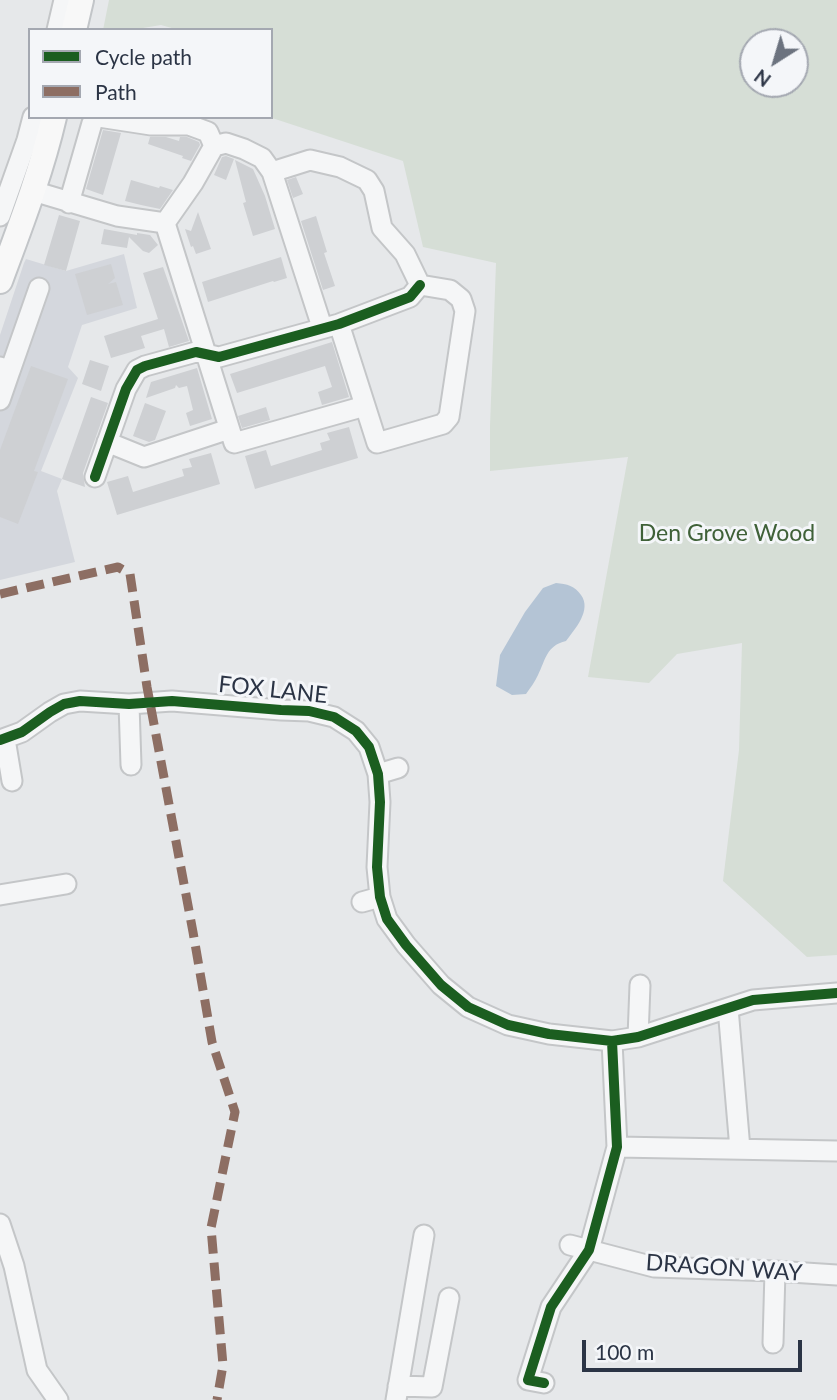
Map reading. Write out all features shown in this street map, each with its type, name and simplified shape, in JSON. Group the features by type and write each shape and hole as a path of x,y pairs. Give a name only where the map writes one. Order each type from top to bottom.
{"main road":[{"path":"74,28 81,0"},
{"path":"0,281 33,191 37,143 53,119"}],"street":[{"path":"57,28 64,0"},
{"path":"0,216 37,143 33,119"},
{"path":"69,203 96,120 189,125 208,132 214,146"},
{"path":"165,223 193,183 214,146 226,143 262,158 272,172 365,406 377,443 443,424 449,418 465,311 461,299 450,290 420,285"},
{"path":"272,172 310,160 340,167 367,180 374,191 382,228 405,254 420,285"},
{"path":"33,191 117,216 165,223"},
{"path":"165,223 231,436"},
{"path":"95,477 126,389 137,370 196,352 219,357 331,326 410,297 420,285"},
{"path":"0,400 5,369 39,288"},
{"path":"107,442 144,457 365,406"},
{"name":"FOX LANE","path":"3,739 22,732 64,704 80,701 129,704 184,702 309,711 334,717 356,731 369,747 377,774 372,805 377,867 371,899 441,985 468,1007 508,1026 611,1041 638,1037 752,1000 837,993"},
{"path":"129,704 131,765"},
{"path":"3,739 12,782"},
{"path":"377,774 398,768"},
{"path":"0,895 66,884"},
{"path":"638,1037 640,985"},
{"path":"728,1008 740,1149"},
{"path":"544,1382 528,1380 551,1307 580,1248 617,1147 611,1041"},
{"path":"617,1147 837,1151"},
{"path":"0,1224 14,1266 37,1370 58,1400"},
{"path":"424,1235 397,1393 432,1387 449,1298"},
{"name":"DRAGON WAY","path":"580,1248 654,1267 775,1270 837,1275"},
{"path":"773,1343 775,1270"}],"shaded area":[{"path":"124,254 137,308 82,325 68,367 78,378 41,471 62,479 57,491 75,562 0,580 0,335 24,263 26,259 66,271"}],"green space":[{"name":"Den Grove Wood","path":"109,0 837,0 837,955 807,957 723,881 739,750 742,643 677,654 649,683 588,677 628,457 490,471 496,263 423,247 403,161 273,118 273,28 172,28 161,25 103,28"}],"water":[{"path":"556,583 570,586 579,592 584,601 583,613 566,641 554,646 548,654 526,694 512,695 496,686 500,655 525,612 543,588"}],"building":[{"path":"103,130 121,133 103,195 86,189"},
{"path":"150,137 166,137 179,141 180,137 187,137 200,145 191,161 148,144"},
{"path":"222,157 234,159 226,180 214,175"},
{"path":"235,160 253,169 275,229 253,236 243,203 246,202"},
{"path":"296,177 303,194 293,198 287,180"},
{"path":"131,180 173,190 160,209 141,205 125,201"},
{"path":"198,212 211,249 196,254 185,229 191,231"},
{"path":"59,215 80,221 66,271 44,265"},
{"path":"316,216 335,286 323,290 301,221"},
{"path":"104,229 150,235 158,245 149,253 143,251 129,237 127,248 101,244"},
{"path":"281,257 287,278 208,302 202,282"},
{"path":"111,264 115,278 108,284 116,282 123,305 87,315 75,274"},
{"path":"163,267 189,341 169,347 164,329 141,336 145,348 111,358 104,336 158,319 143,273"},
{"path":"332,342 349,397 322,405 318,392 332,387 325,366 237,393 230,374"},
{"path":"90,360 109,366 101,391 82,384"},
{"path":"31,366 68,379 34,471 38,472 18,524 0,517 0,450"},
{"path":"197,368 212,419 190,426 186,413 193,410 187,386 179,388 176,385 175,388 146,398 151,382"},
{"path":"91,397 108,403 83,473 85,487 62,479"},
{"path":"145,403 166,411 155,440 149,442 133,436"},
{"path":"266,407 270,420 242,428 238,416"},
{"path":"349,427 358,458 255,489 245,456 266,450 271,466 322,450 320,443 330,440 327,433"},
{"path":"211,453 220,484 117,515 107,482 128,476 133,492 184,476 182,469 192,467 189,459"}],"marked path":[{"path":"0,594 118,567 130,574 147,687 212,1042 235,1112 211,1228 223,1365 217,1400"}],"cycle path":[{"path":"95,477 126,389 137,370 196,352 219,357 339,324 410,297 420,285"},
{"path":"0,740 22,732 64,704 80,701 129,704 172,701 309,711 334,717 356,731 369,747 378,774 380,802 377,867 380,897 387,919 441,985 468,1007 508,1025 549,1034 612,1041 638,1037 753,1000 837,993"},
{"path":"544,1383 528,1380 551,1307 589,1250 617,1147 612,1041"}]}
